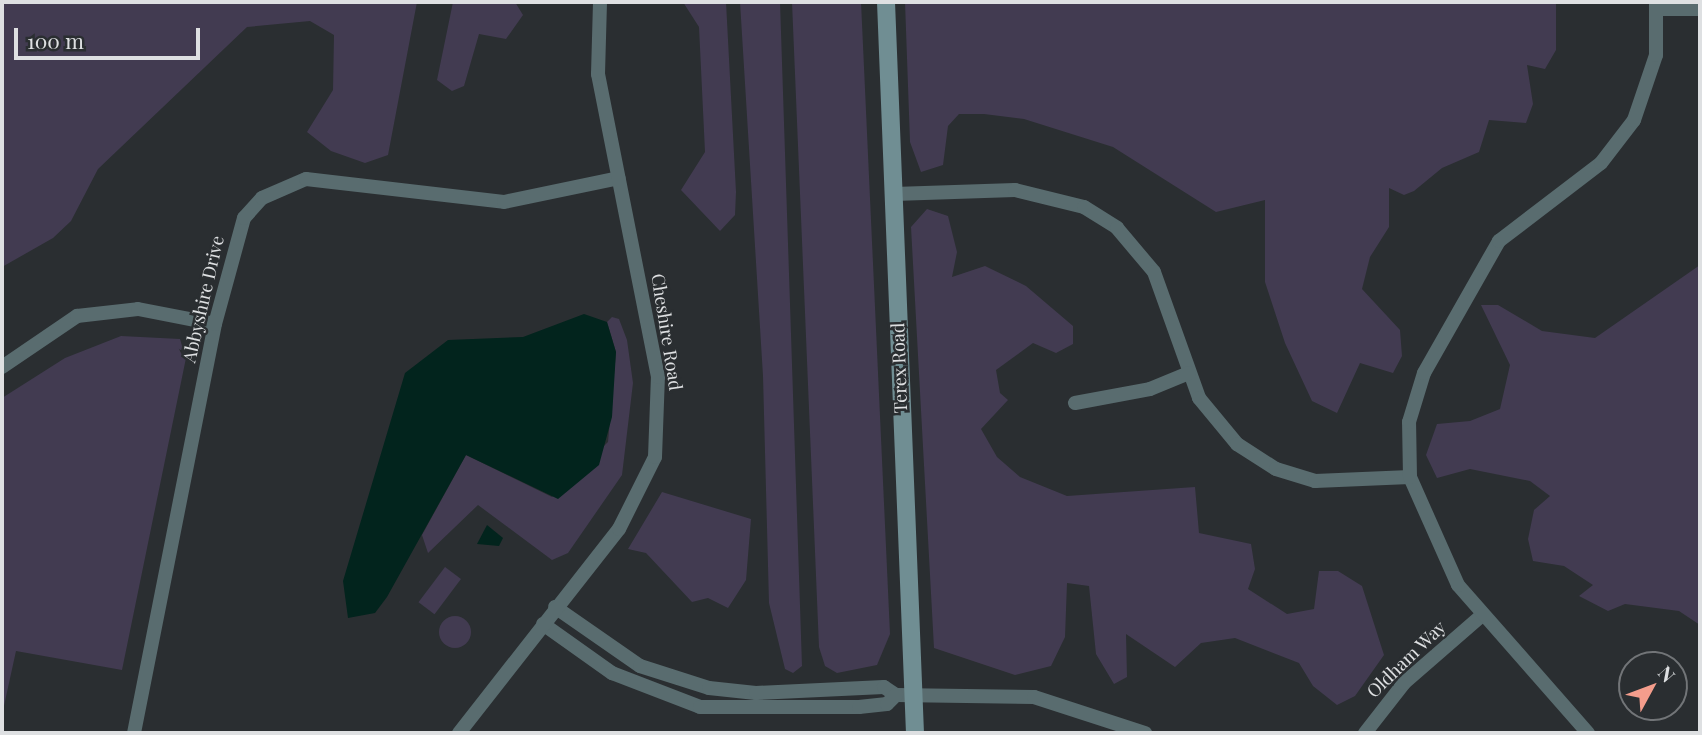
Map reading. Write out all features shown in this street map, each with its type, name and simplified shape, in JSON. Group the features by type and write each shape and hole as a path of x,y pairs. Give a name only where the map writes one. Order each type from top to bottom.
{"main road":[{"name":"Terex Road","path":"886,2 915,733"}],"street":[{"name":"Cheshire Road","path":"459,733 555,607 619,529 654,457 658,377 598,74 600,2"},
{"path":"1588,733 1548,681 1480,617 1445,562 1410,477 1409,422 1424,373 1499,241 1601,163 1634,120 1655,62 1657,6 1700,9"},
{"name":"Abbyshire Drive","path":"134,733 215,324 244,218 262,198 293,181 504,202 620,178"},
{"path":"894,194 1015,190 1065,200 1102,218 1154,272 1189,373 1221,427 1276,469 1338,484 1410,477"},
{"path":"2,367 77,316 138,309 215,324"},
{"path":"1075,403 1150,389 1189,373"},
{"path":"555,607 596,639 674,680 756,693 884,687 896,695 1034,697 1141,732"},
{"name":"Oldham Way","path":"1366,733 1404,683 1480,617"},
{"path":"543,624 612,673 668,698 756,712 887,704 896,695"},
{"path":"668,698 674,680"},
{"path":"756,693 756,712"}],"shaded area":[{"path":"2,2 417,2 388,155 365,163 331,151 307,132 333,90 334,35 310,21 247,27 98,169 71,221 53,238 2,267"},
{"path":"453,2 515,2 523,15 506,39 479,34 464,86 452,91 437,80"},
{"path":"683,2 726,2 736,192 735,215 720,231 681,190 705,152 699,27"},
{"path":"740,2 780,2 802,666 793,673 785,669 769,603 763,376"},
{"path":"792,2 861,2 890,634 877,665 837,673 825,666 819,647"},
{"path":"905,2 1556,2 1556,50 1545,69 1527,65 1533,104 1526,123 1489,120 1479,152 1442,168 1414,191 1404,195 1389,188 1389,227 1370,257 1362,289 1400,330 1402,356 1393,373 1360,363 1337,413 1312,401 1285,343 1265,282 1265,200 1216,212 1113,147 1024,119 984,114 959,114 948,126 943,165 921,172 910,142"},
{"path":"927,209 948,216 957,252 952,277 985,266 1026,286 1073,326 1073,344 1056,353 1033,343 996,370 1000,393 1008,400 981,429 997,457 1020,477 1067,496 1195,487 1199,533 1251,544 1255,569 1248,589 1287,614 1314,609 1319,571 1338,571 1362,586 1384,655 1355,696 1337,705 1313,686 1299,663 1235,638 1201,643 1175,667 1126,634 1127,677 1114,684 1096,654 1089,586 1067,583 1065,637 1051,666 1015,675 934,648 911,227"},
{"path":"1700,265 1700,625 1679,611 1625,604 1608,611 1579,596 1593,585 1564,566 1533,561 1528,539 1534,510 1550,496 1530,481 1470,469 1437,478 1426,455 1437,424 1470,421 1500,409 1510,365 1481,305 1498,305 1542,331 1595,338"},
{"path":"584,314 607,322 616,352 612,417 599,465 558,499 466,455 387,597 375,613 348,618 343,581 405,373 448,340 523,337"},
{"path":"612,317 619,319 627,340 633,383 622,475 568,553 552,560 478,505 428,553 422,535 466,455 552,497 608,442 616,352 607,322"},
{"path":"121,336 180,339 186,358 122,670 16,651 2,715 2,398 65,358"},
{"path":"662,492 751,519 746,580 728,608 708,598 692,602 646,553 628,549"},
{"path":"487,525 503,538 499,546 477,544"},
{"path":"445,567 461,579 434,614 419,602"},
{"path":"455,616 466,621 471,632 466,643 455,648 444,643 439,632 444,621"}]}
